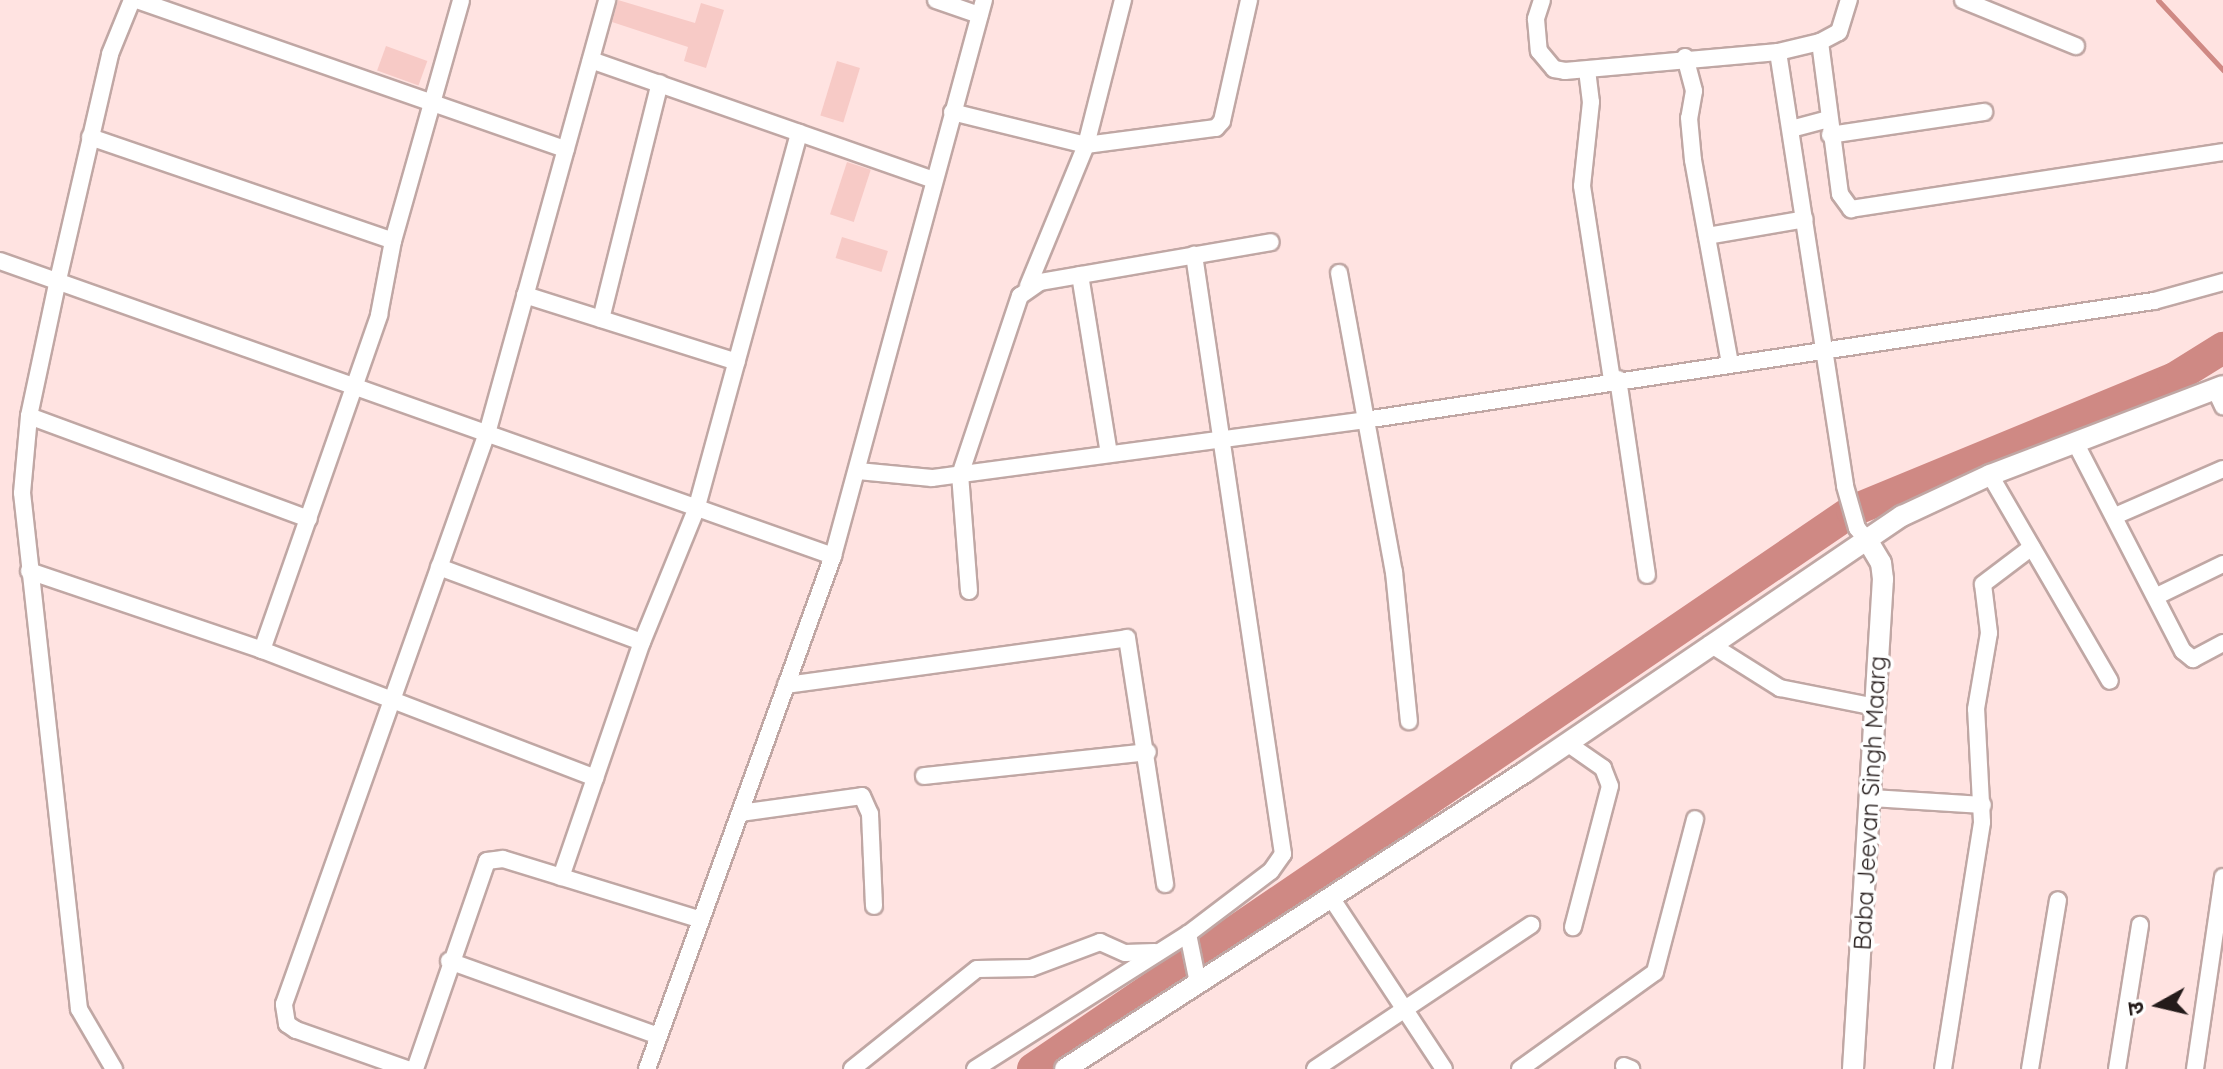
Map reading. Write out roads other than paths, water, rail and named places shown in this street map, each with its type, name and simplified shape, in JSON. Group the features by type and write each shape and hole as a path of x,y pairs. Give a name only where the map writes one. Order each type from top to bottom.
{"street":[{"path":"114,1069 79,1009 22,493 29,416 90,137 110,54 135,0 566,149"},
{"path":"262,650 379,315 393,241 435,103 461,0"},
{"path":"407,1069 296,1030 283,1014 321,894 394,703 488,430 607,0"},
{"path":"647,1069 833,556 858,471 981,8 936,0"},
{"path":"969,591 960,475 1020,296 1028,286 1086,145 1123,0"},
{"path":"952,112 1086,145 1220,125 1249,0"},
{"path":"1542,0 1535,40 1545,61 1554,69 1587,70 1685,57 1778,52 1820,42 1839,32 1849,0"},
{"path":"1963,0 2076,46"},
{"path":"1820,42 1829,127 1842,202 1859,210 2223,152"},
{"path":"1778,52 1850,508 1863,534"},
{"path":"1685,57 1694,91 1690,130 1730,363"},
{"path":"591,60 933,180"},
{"path":"1587,70 1591,102 1581,172 1647,575"},
{"path":"601,319 660,83"},
{"path":"1791,129 1984,112"},
{"path":"561,877 642,642 696,510 799,133"},
{"path":"90,137 393,241"},
{"path":"1707,236 1805,219"},
{"path":"1028,286 1271,242"},
{"path":"975,1069 1160,951 1189,938 1271,871 1283,854 1224,439 1194,255"},
{"path":"0,261 356,387 488,430 696,510 833,556"},
{"path":"1339,273 1394,572 1409,721"},
{"path":"1080,275 1109,454"},
{"path":"858,471 900,477 960,475 1365,420 1615,379 2154,301 2223,282"},
{"path":"525,295 737,362"},
{"path":"1065,1069 1197,977 1330,896 1567,743 1863,534 1990,475 2221,395"},
{"path":"29,416 309,519"},
{"path":"2076,444 2187,656 2193,659 2223,643"},
{"path":"2115,516 2223,469"},
{"path":"1990,475 2110,681"},
{"name":"Baba Jeevan Singh Maarg","path":"1858,1068 1882,571 1863,534"},
{"path":"1943,1069 1983,805 1976,709 1989,633 1983,584 2032,547"},
{"path":"2157,596 2223,564"},
{"path":"439,567 642,642"},
{"path":"29,571 262,650 595,778"},
{"path":"786,685 1118,636 1132,646 1165,884"},
{"path":"1710,644 1780,688 1876,707"},
{"path":"1567,743 1603,768 1610,786 1573,927"},
{"path":"924,776 1148,752"},
{"path":"740,813 862,796 870,814 874,906"},
{"path":"1872,798 1983,805"},
{"path":"1520,1069 1655,972 1695,819"},
{"path":"415,1069 449,961 487,861 503,859 701,920"},
{"path":"2195,1069 2223,877"},
{"path":"1330,896 1444,1069"},
{"path":"2030,1069 2058,900"},
{"path":"1315,1069 1531,925"},
{"path":"2117,1069 2140,925"},
{"path":"1189,938 1197,977"},
{"path":"852,1069 977,969 1031,968 1100,942 1125,953 1160,951"},
{"path":"449,961 658,1036"}],"waterway":[{"path":"2158,0 2223,70"},
{"path":"1033,1069 1852,511 2173,379 2223,348"}]}
